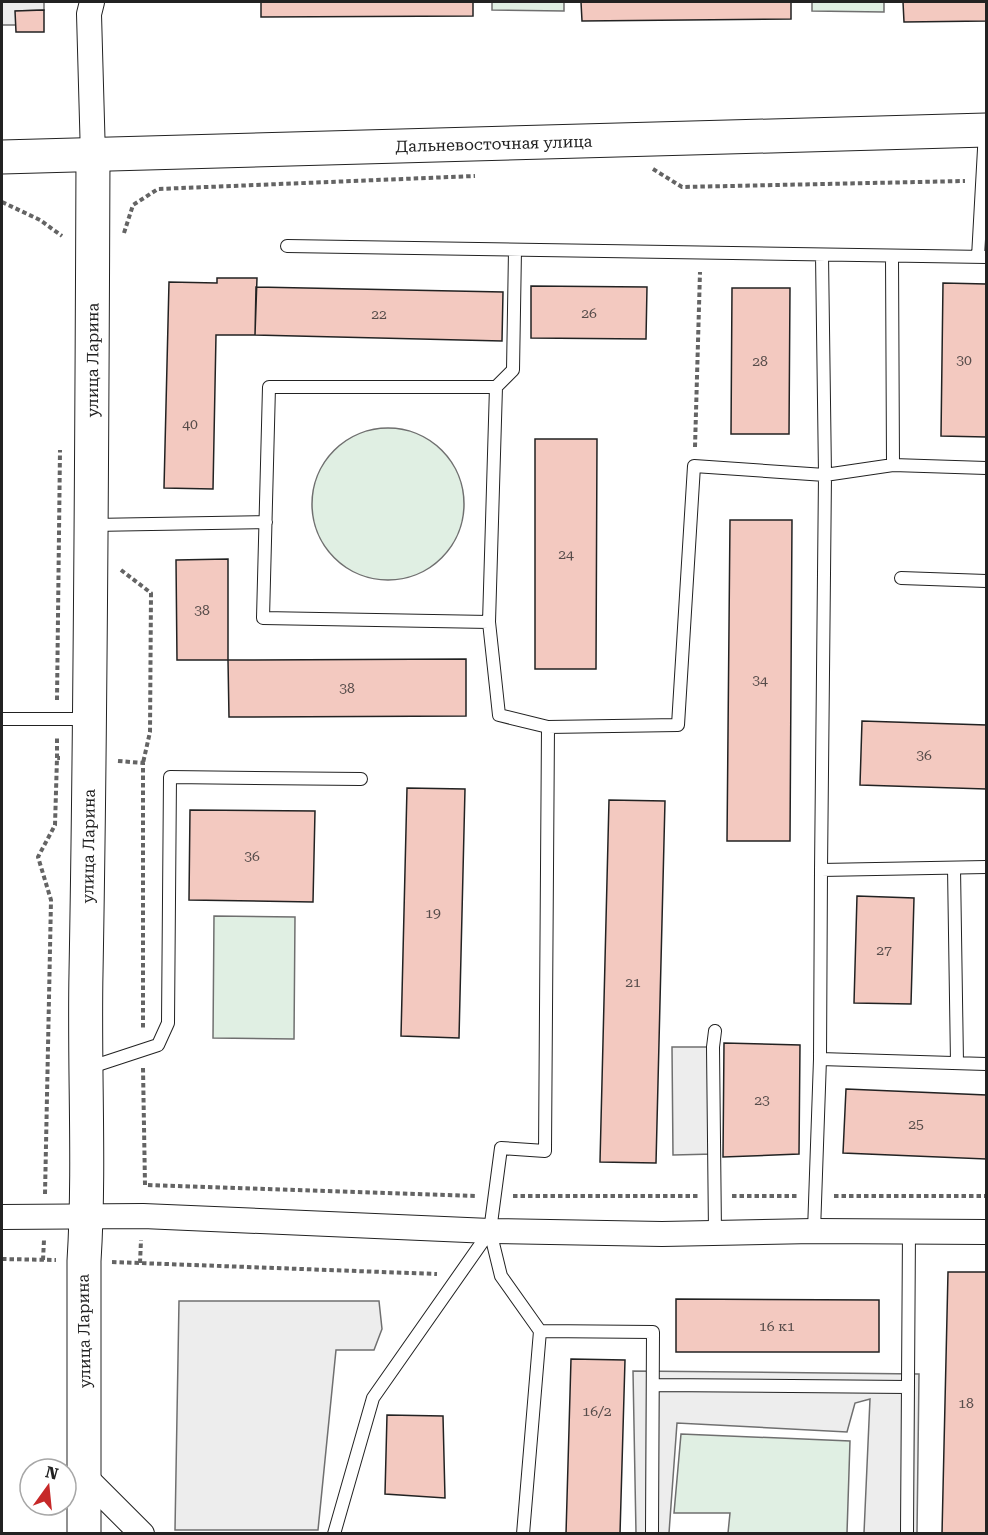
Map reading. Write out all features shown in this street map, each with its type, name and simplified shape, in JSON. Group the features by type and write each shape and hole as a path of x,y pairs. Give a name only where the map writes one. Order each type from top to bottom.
{"main road":[{"name":"Дальневосточная улица","path":"2,157 93,157 986,130"},
{"name":"улица Ларина","path":"84,1533 86,1217 84,1069 90,760 93,157"}],"street":[{"path":"92,2 90,14 93,157"},
{"path":"2,1217 143,1216 490,1231 987,1232"},
{"path":"85,1477 142,1533"}],"lane":[{"path":"287,246 982,257 982,181 986,130"},
{"path":"515,250 513,370 496,387 489,622 499,715 548,727 678,725 694,466 825,475 893,465 987,468"},
{"path":"814,1231 820,1059 825,475 822,255"},
{"path":"892,256 893,465"},
{"path":"489,622 263,618 269,387 496,387"},
{"path":"91,525 266,522"},
{"path":"901,578 987,581"},
{"path":"2,719 90,719"},
{"path":"523,1533 540,1331 501,1276 490,1231 501,1148 544,1151 548,727"},
{"path":"84,1069 158,1045 168,1023 170,777 361,779"},
{"path":"820,870 987,867"},
{"path":"954,868 957,1063"},
{"path":"715,1031 713,1047 715,1233"},
{"path":"820,1059 987,1064"},
{"path":"334,1533 373,1398 490,1231"},
{"path":"906,1533 909,1231"},
{"path":"540,1331 653,1332 652,1533"},
{"path":"653,1384 908,1387"}],"path":[{"path":"641,169 652,169 682,187 982,181"},
{"path":"123,238 133,205 158,189 476,176"},
{"path":"2,202 40,220 62,236"},
{"path":"694,466 701,253"},
{"path":"43,1260 51,900 38,857 55,825 57,758 143,763 145,1185 495,1196 987,1196"},
{"path":"140,1263 460,1275"}],"green space":[{"path":"492,2 564,2 564,11 492,10"},
{"path":"812,2 884,2 884,12 812,11"},
{"path":"388,428 403,429 417,434 442,450 458,475 463,489 463,519 458,533 442,558 417,574 403,579 388,580 373,579 359,574 334,558 318,533 313,519 312,504 313,489 318,475 334,450 359,434 373,429"},
{"path":"214,916 295,917 294,1039 213,1038"},
{"path":"681,1434 850,1441 847,1533 728,1533 730,1513 674,1513"}],"shaded area":[{"path":"2,2 44,2 44,10 16,11 16,25 2,25"},
{"path":"672,1047 713,1047 714,1154 673,1155"},
{"path":"179,1301 379,1301 382,1329 374,1350 336,1350 318,1530 175,1530"},
{"path":"633,1371 919,1374 917,1533 864,1533 870,1399 855,1403 847,1432 677,1423 669,1533 636,1533"}],"building":[{"path":"261,2 473,2 473,16 261,17"},
{"path":"581,2 791,2 791,19 582,21"},
{"path":"903,2 986,2 986,21 904,22"},
{"path":"44,10 44,32 16,32 15,11"},
{"path":"217,278 257,278 255,335 216,335 213,489 164,488 169,282 217,283"},
{"path":"943,283 986,284 986,437 941,436"},
{"path":"531,286 647,287 646,339 531,338"},
{"path":"256,287 503,292 502,341 255,335"},
{"path":"732,288 790,288 789,434 731,434"},
{"path":"535,439 597,439 596,669 535,669"},
{"path":"730,520 792,520 790,841 727,841"},
{"path":"228,559 228,660 177,660 176,560"},
{"path":"466,659 466,716 229,717 228,660"},
{"path":"862,721 986,725 986,789 860,785"},
{"path":"407,788 465,789 459,1038 401,1036"},
{"path":"609,800 665,801 656,1163 600,1162"},
{"path":"190,810 315,811 313,902 189,900"},
{"path":"857,896 914,898 911,1004 854,1003"},
{"path":"724,1043 800,1045 799,1154 723,1157"},
{"path":"846,1089 986,1095 986,1159 843,1153"},
{"path":"948,1272 986,1272 986,1534 942,1534"},
{"path":"676,1299 879,1300 879,1352 676,1352"},
{"path":"571,1359 625,1360 620,1534 566,1534"},
{"path":"387,1415 443,1416 445,1498 385,1494"}]}
